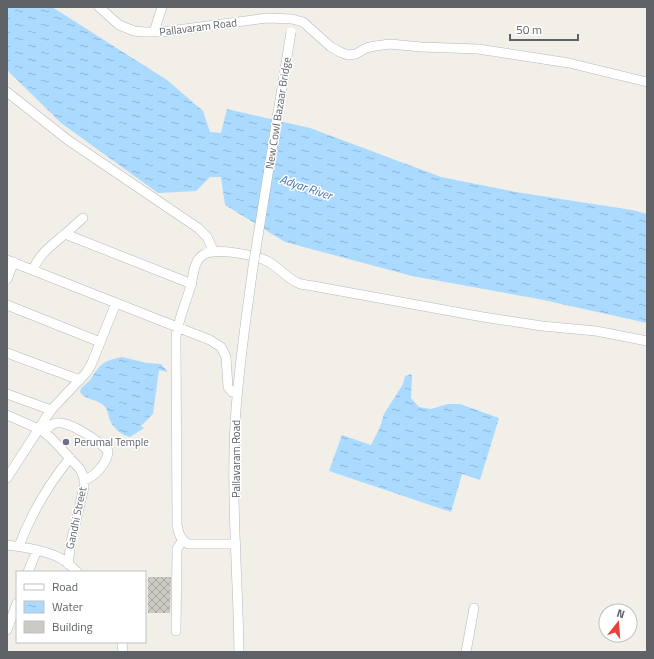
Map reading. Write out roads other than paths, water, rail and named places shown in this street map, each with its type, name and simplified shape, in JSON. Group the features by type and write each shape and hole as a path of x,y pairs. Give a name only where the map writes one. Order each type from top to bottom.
{"street":[{"name":"Pallavaram Road","path":"99,7 119,25 134,31 154,32 207,27 267,18 292,19"},
{"path":"154,32 162,7"},
{"path":"292,19 303,22 332,47 348,55 356,54 366,48 390,44 421,47 478,49 569,63 647,82"},
{"name":"New Cowl Bazaar Bridge","path":"253,267 292,19"},
{"path":"7,92 68,140 198,228 207,237 214,252"},
{"path":"33,270 36,261 41,255 83,218"},
{"path":"65,234 192,284"},
{"path":"236,544 188,544 182,541 177,525 175,350 177,327 192,284 196,264 204,254 225,252 262,258 298,283 476,316 542,326 596,331 647,341"},
{"path":"7,279 10,261 210,340 221,347 226,357 228,387 232,392 237,393"},
{"name":"Pallavaram Road","path":"239,652 235,425 237,393 253,267"},
{"path":"7,478 41,430 51,410 80,380 91,365 116,303"},
{"path":"7,305 100,342"},
{"path":"7,353 80,380"},
{"path":"7,394 51,410"},
{"name":"Gandhi Street","path":"7,415 41,430 80,469 84,480 84,487 71,542 68,564"},
{"path":"41,430 58,423 68,425 105,447 108,451 108,456 93,476 84,480"},
{"path":"19,546 34,511 45,492 55,476 70,458"},
{"path":"176,631 177,549 182,541"},
{"path":"7,545 37,550 59,558 76,571"},
{"path":"28,571 37,550"},
{"path":"7,630 16,606"},
{"path":"466,652 474,608"}],"water":[{"name":"Adyar River","path":"7,7 52,7 167,80 203,111 210,132 221,133 227,109 310,128 441,177 516,192 632,210 647,214 647,323 539,299 412,276 285,242 225,205 221,177 210,177 196,191 158,193 61,123 7,70"},
{"path":"122,357 147,363 161,364 168,372 159,370 153,414 141,426 144,428 130,437 120,432 115,427 110,421 107,410 104,406 99,402 89,399 80,392 103,364 110,360"},
{"path":"411,374 411,398 419,407 431,409 448,404 460,404 499,418 480,480 462,474 451,512 329,471 342,435 371,445 380,427 384,414 403,384 405,376"}],"place":[{"name":"Perumal Temple","path":"66,442"}]}
